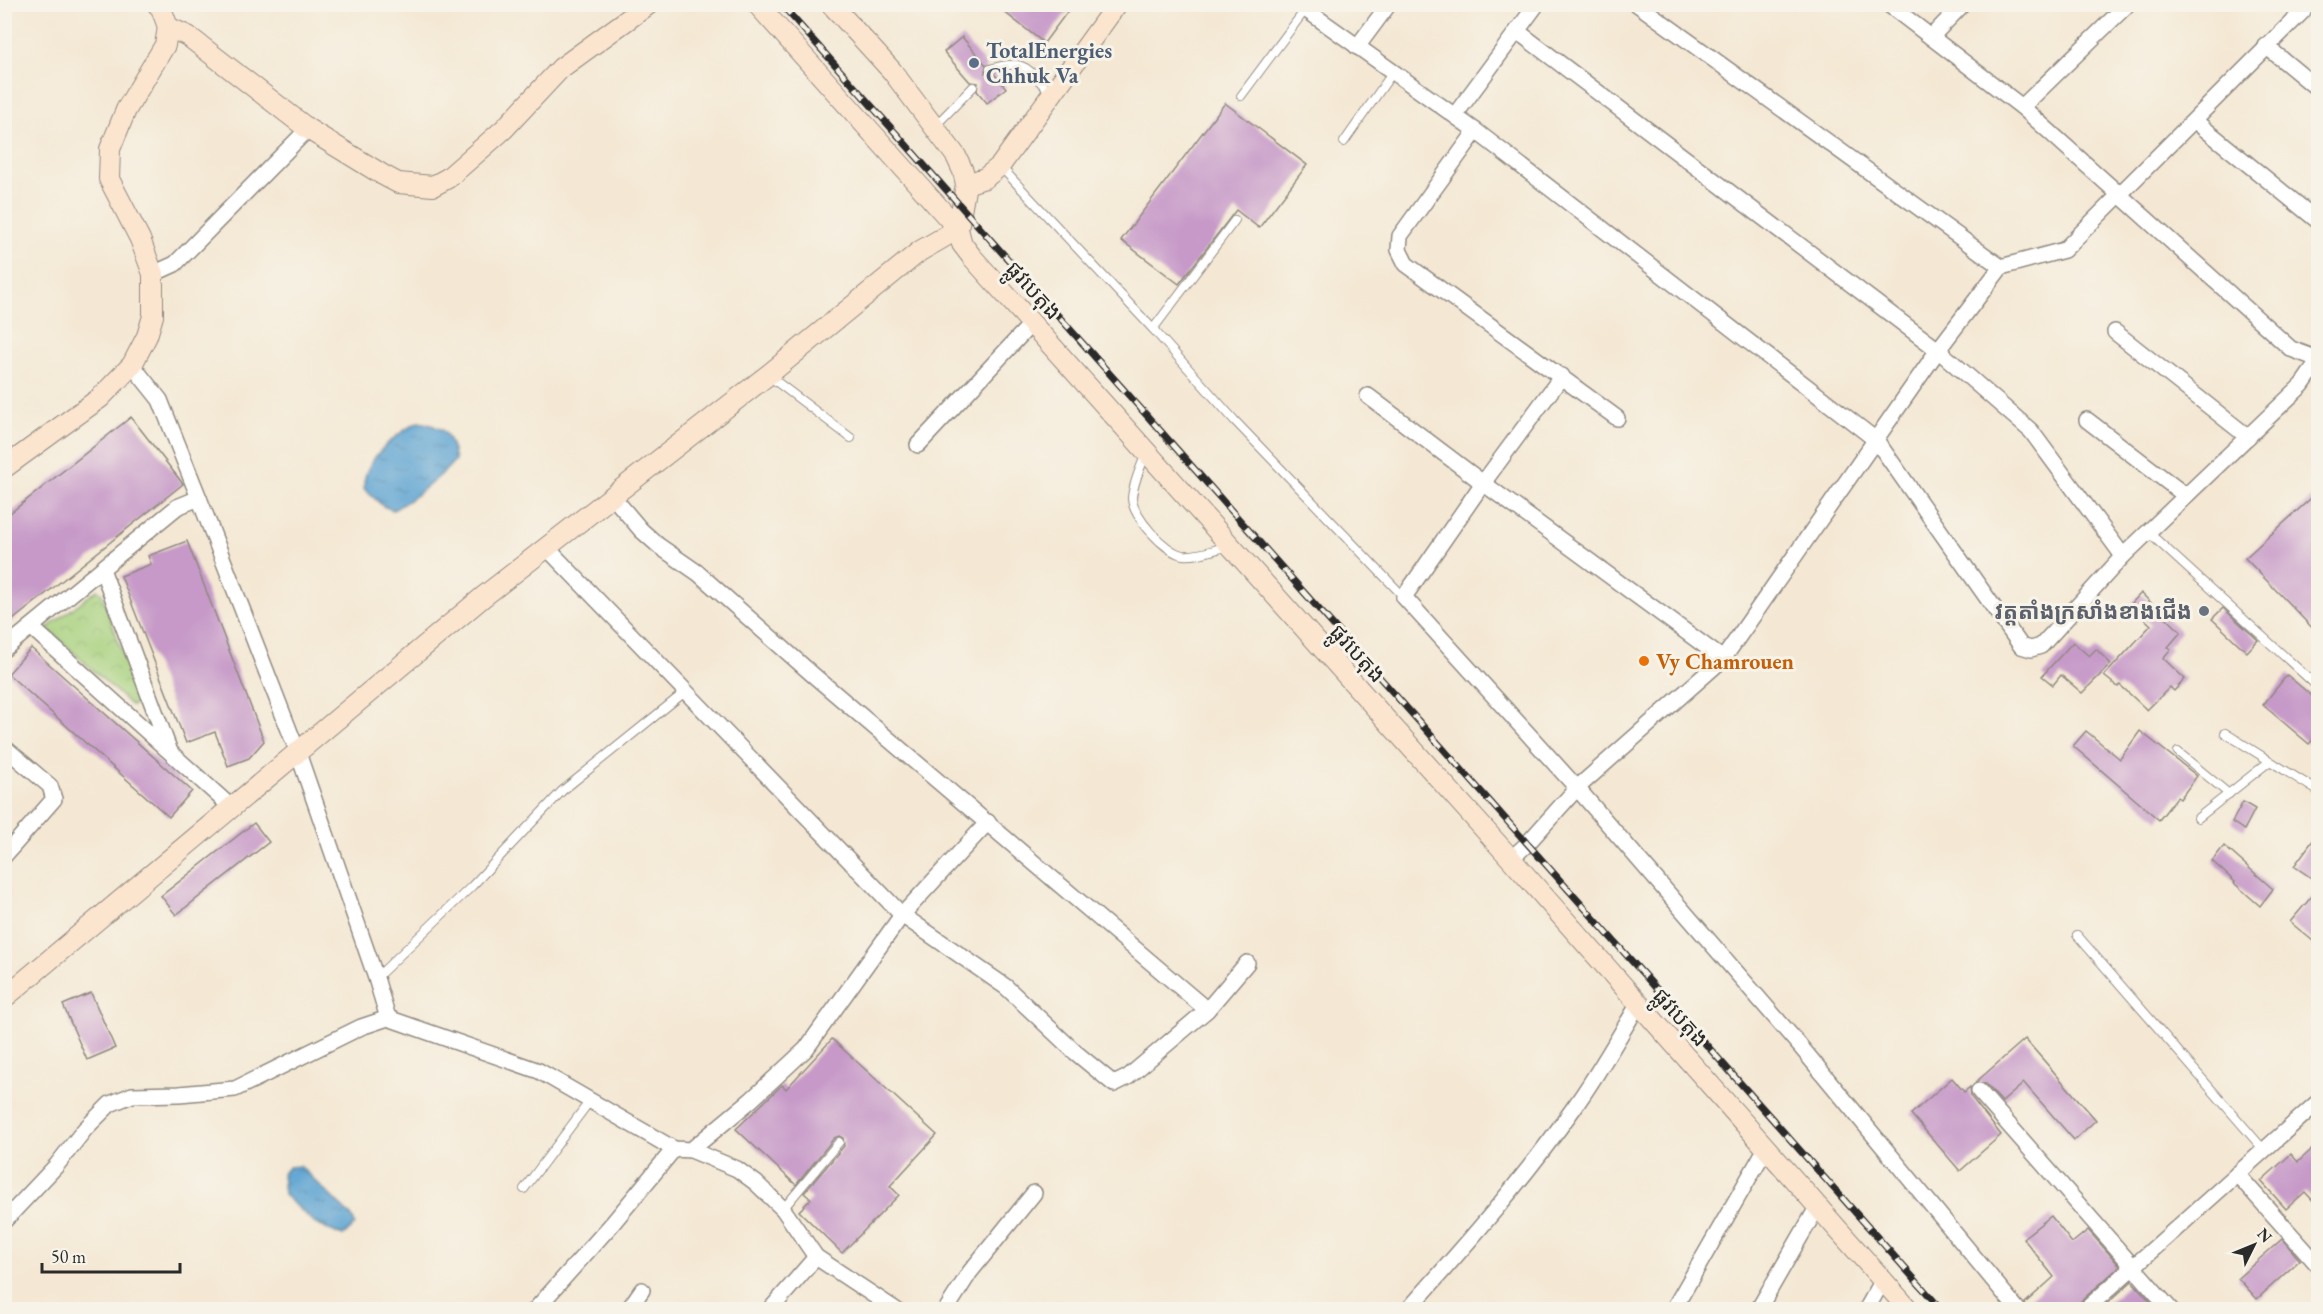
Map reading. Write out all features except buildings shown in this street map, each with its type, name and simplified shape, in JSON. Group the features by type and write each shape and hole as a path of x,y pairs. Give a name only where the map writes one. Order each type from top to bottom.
{"street":[{"path":"4,468 100,398 132,365 147,336 153,316 153,274 140,239 109,179 110,149 126,110 165,45 168,27 161,8 157,4"},
{"path":"168,27 188,36 308,129 398,183 433,186 448,178 504,129 561,68 649,4"},
{"name":"ផ្លូវបេតុង","path":"757,4 958,229 962,244 972,257 1511,859 1909,1310"},
{"path":"4,998 483,597 768,375 921,251 958,229 966,184 956,156 892,71 831,4"},
{"path":"966,184 985,178 1000,166 1117,4"},
{"path":"1357,47 1389,4"},
{"path":"1455,115 1537,4"},
{"path":"1637,4 2001,267"},
{"path":"1302,7 1455,115 1876,440 2021,646 2031,649 2041,646 2123,556 2302,385 2319,361 2291,349 2022,106 1888,4"},
{"path":"1931,37 1963,4"},
{"path":"2022,106 2127,4"},
{"path":"1511,859 1577,788 1723,659 1938,350 2001,267 2064,250 2303,11"},
{"path":"1517,31 1938,350 2031,431 2123,556"},
{"path":"2266,46 2319,89"},
{"path":"2195,121 2319,221"},
{"path":"153,274 175,264 308,129"},
{"path":"1476,131 1400,236 1399,250 1406,264 1563,376 1617,418"},
{"path":"918,446 1032,323"},
{"path":"2115,332 2248,437"},
{"path":"132,365 160,400 199,498 298,753 388,1018"},
{"path":"1563,376 1483,483 1404,597 1577,788 1800,1046 2018,1310"},
{"path":"1368,396 1723,659"},
{"path":"2087,420 2186,496"},
{"path":"613,497 641,530 659,546 698,573 812,674 1207,1010"},
{"path":"4,649 177,507 199,498"},
{"path":"547,548 902,915 1006,987 1075,1052 1114,1084 1128,1077 1207,1010 1247,963"},
{"path":"102,568 170,752"},
{"path":"31,627 231,807"},
{"path":"4,747 51,786 54,799 4,856"},
{"path":"691,1150 751,1100 806,1049 902,915 988,822"},
{"path":"1408,1310 1534,1163 1574,1108 1638,1005"},
{"path":"4,1221 110,1104 132,1095 235,1089 361,1027 388,1018 539,1071 589,1102 674,1149 691,1150 737,1169 783,1209 816,1257 896,1310"},
{"path":"1979,1091 2171,1310"},
{"path":"2085,1310 2319,1102"},
{"path":"1673,1310 1766,1148"},
{"path":"541,1307 674,1149"},
{"path":"2237,1174 2319,1265"},
{"path":"946,1310 970,1272 1034,1193"},
{"path":"1758,1310 1818,1206"},
{"path":"770,1310 816,1257"},
{"path":"1866,1310 1883,1280"},
{"path":"628,1310 642,1290"}],"lane":[{"path":"1240,96 1302,7"},
{"path":"990,69 1010,63 1021,64 1052,94"},
{"path":"1344,142 1393,72"},
{"path":"935,126 973,87"},
{"path":"1000,166 1153,329 1235,421 1404,597"},
{"path":"1153,329 1235,220"},
{"path":"768,375 851,438"},
{"path":"1146,452 1132,501 1142,521 1163,544 1181,555 1190,556 1230,546"},
{"path":"2148,532 2319,687"},
{"path":"376,978 472,886 562,791 685,692"},
{"path":"2225,733 2319,791"},
{"path":"2178,752 2229,794"},
{"path":"2198,818 2270,761"},
{"path":"2077,935 2264,1150"},
{"path":"524,1189 589,1102"},
{"path":"783,1209 839,1142"}],"green space":[{"path":"97,590 102,594 138,699 132,706 47,628"}],"water":[{"path":"418,422 434,426 445,433 451,444 455,460 426,487 393,510 383,506 364,489 365,478 374,458 390,441"},
{"path":"300,1166 353,1218 355,1225 343,1236 316,1224 284,1195 282,1174 289,1167"}],"railway":[{"path":"781,4 1942,1310"}],"place":[{"name":"TotalEnergies Chhuk Va","path":"974,63"},
{"name":"វត្តតាំងក្រសាំងខាងជើង","path":"2204,611"},
{"name":"Vy Chamrouen","path":"1644,661"}]}
